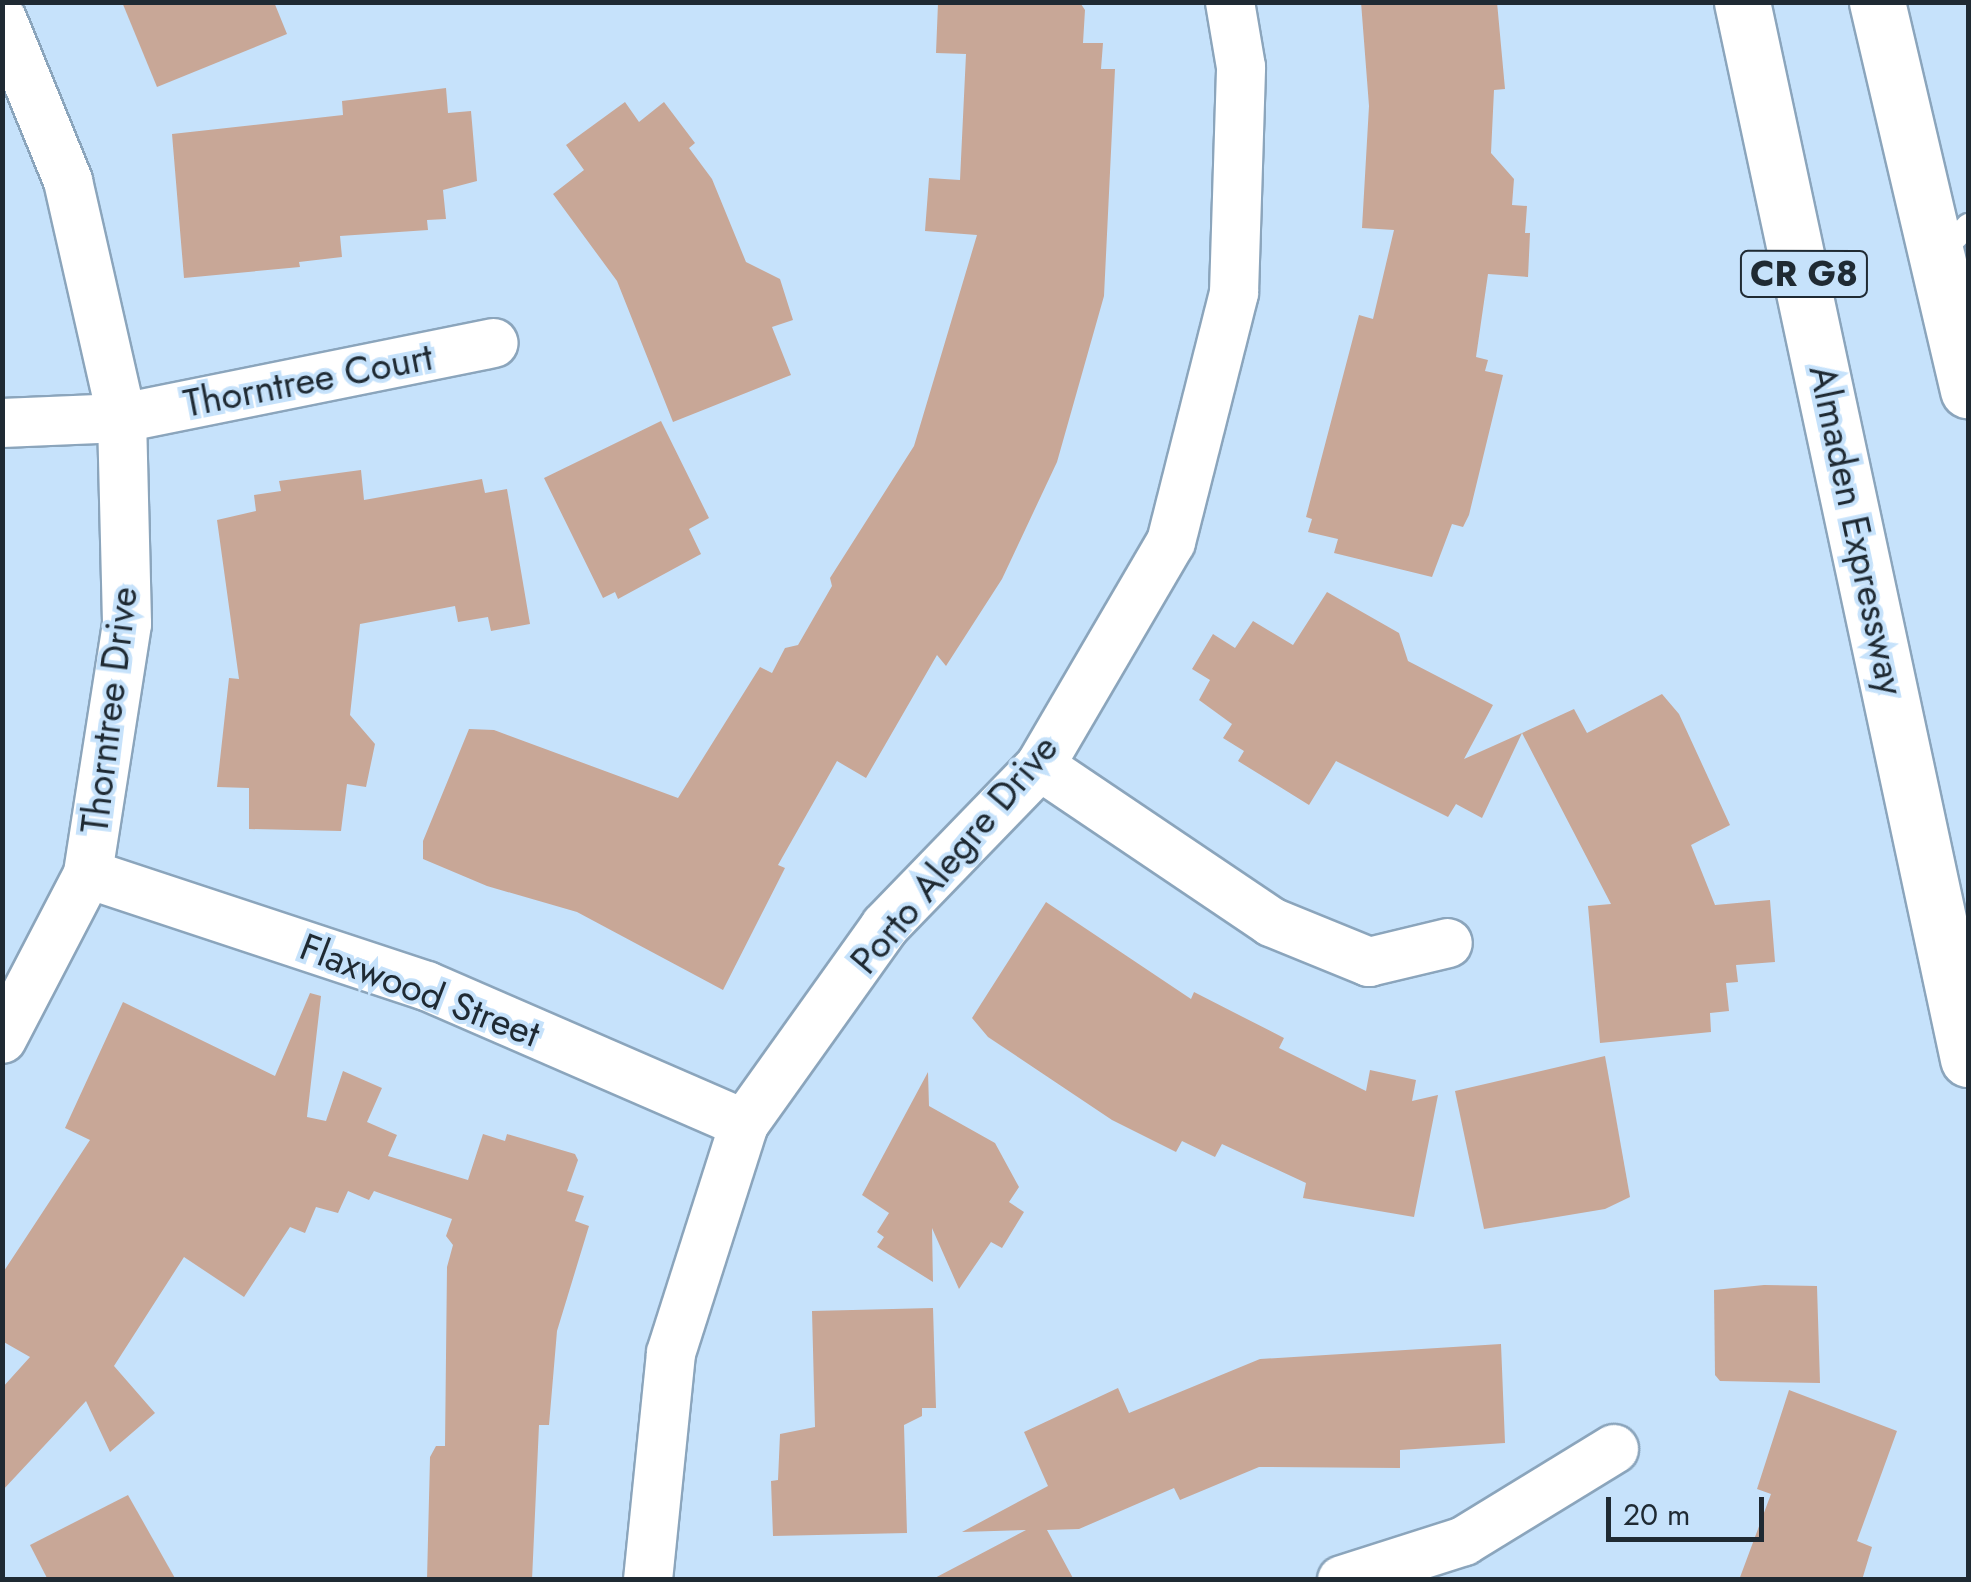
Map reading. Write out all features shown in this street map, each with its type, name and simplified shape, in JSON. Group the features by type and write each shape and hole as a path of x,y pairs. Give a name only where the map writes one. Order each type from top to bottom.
{"main road":[{"name":"Almaden Expressway","path":"1742,2 1968,1059"},
{"path":"1877,2 1953,241 1968,390"}],"street":[{"name":"Porto Alegre Drive","path":"648,1580 670,1353 744,1124 885,926 1040,766 1171,542 1229,312 1241,67 1230,2"},
{"name":"Thorntree Drive","path":"2,19 68,182 122,418 127,624 88,874 2,1039"},
{"name":"Thorntree Court","path":"2,422 122,418 494,343"},
{"path":"1040,766 1272,922 1369,962 1448,944"},
{"name":"Flaxwood Street","path":"88,874 427,986 744,1124"},
{"path":"1342,1580 1464,1540 1614,1448"}],"building":[{"path":"122,2 274,2 287,34 157,87"},
{"path":"1361,2 1497,2 1505,89 1494,90 1491,153 1514,179 1512,205 1527,206 1528,277 1488,274 1476,357 1488,360 1485,371 1503,375 1469,515 1463,527 1452,524 1432,577 1334,553 1338,539 1308,532 1312,519 1306,517 1359,315 1373,319 1394,230 1362,228 1369,106"},
{"path":"938,3 1081,4 1085,10 1083,43 1103,43 1101,69 1115,69 1104,296 1057,462 1002,579 946,666 937,655 866,778 837,761 778,865 785,868 723,990 577,912 487,886 423,859 423,841 469,729 494,730 678,798 760,667 772,673 785,648 798,645 832,586 830,578 914,446 977,235 925,231 929,178 960,180 966,54 936,53"},
{"path":"446,88 448,113 471,111 477,181 443,190 446,219 427,220 428,230 340,236 342,257 299,262 300,267 184,278 172,134 343,115 342,101"},
{"path":"625,102 639,122 664,102 695,143 689,148 712,179 746,262 780,279 793,320 772,327 791,375 673,422 617,281 553,194 584,170 566,145"},
{"path":"661,421 709,518 689,529 701,554 618,599 615,592 603,598 544,478"},
{"path":"361,470 364,500 482,479 485,493 507,489 530,624 491,631 488,617 458,622 455,606 360,624 350,715 375,744 366,787 347,784 341,831 249,829 249,788 217,787 229,678 239,679 217,520 256,511 254,495 281,491 279,481"},
{"path":"1327,592 1399,633 1408,661 1493,705 1464,759 1522,733 1482,818 1456,804 1448,817 1336,761 1309,805 1238,761 1244,751 1223,738 1232,724 1199,700 1210,680 1192,669 1213,634 1235,648 1253,621 1293,645"},
{"path":"1662,694 1679,714 1730,825 1691,845 1715,905 1770,900 1775,962 1736,965 1738,982 1726,983 1729,1011 1710,1013 1711,1032 1600,1043 1588,906 1611,904 1522,733 1574,709 1587,733"},
{"path":"1046,902 1191,999 1194,992 1284,1038 1279,1048 1366,1091 1370,1070 1416,1080 1412,1101 1438,1095 1414,1217 1303,1198 1306,1183 1222,1144 1215,1157 1182,1141 1176,1152 1112,1120 988,1037 972,1018"},
{"path":"310,993 321,996 307,1117 326,1121 343,1071 382,1088 367,1122 397,1135 388,1156 468,1180 483,1134 505,1141 507,1134 575,1154 578,1160 567,1191 584,1196 575,1221 589,1226 557,1331 549,1425 539,1425 532,1580 427,1580 430,1457 436,1446 445,1446 447,1267 453,1245 446,1236 452,1219 374,1191 369,1200 348,1191 338,1213 316,1207 305,1233 290,1227 244,1297 184,1257 114,1366 155,1413 110,1452 86,1401 2,1491 2,1388 30,1357 2,1341 2,1274 90,1140 65,1128 123,1002 275,1076"},
{"path":"1605,1056 1630,1197 1605,1209 1484,1229 1455,1091"},
{"path":"928,1072 929,1106 995,1143 1019,1187 1009,1202 1024,1212 1002,1248 991,1242 959,1289 932,1228 933,1282 877,1247 884,1237 877,1232 889,1213 862,1195"},
{"path":"1764,1285 1817,1286 1820,1383 1720,1381 1715,1375 1714,1290"},
{"path":"933,1308 936,1408 922,1408 922,1416 904,1425 907,1533 773,1536 771,1481 778,1480 780,1434 815,1427 812,1311"},
{"path":"1501,1344 1505,1443 1400,1450 1400,1468 1259,1467 1180,1500 1174,1488 1079,1529 1047,1530 1074,1580 931,1580 1026,1530 962,1532 1048,1486 1024,1432 1118,1388 1129,1413 1260,1359"},
{"path":"1789,1390 1897,1431 1857,1541 1872,1547 1862,1580 1739,1580 1771,1494 1757,1489"},
{"path":"128,1495 176,1580 48,1580 30,1545"}]}
